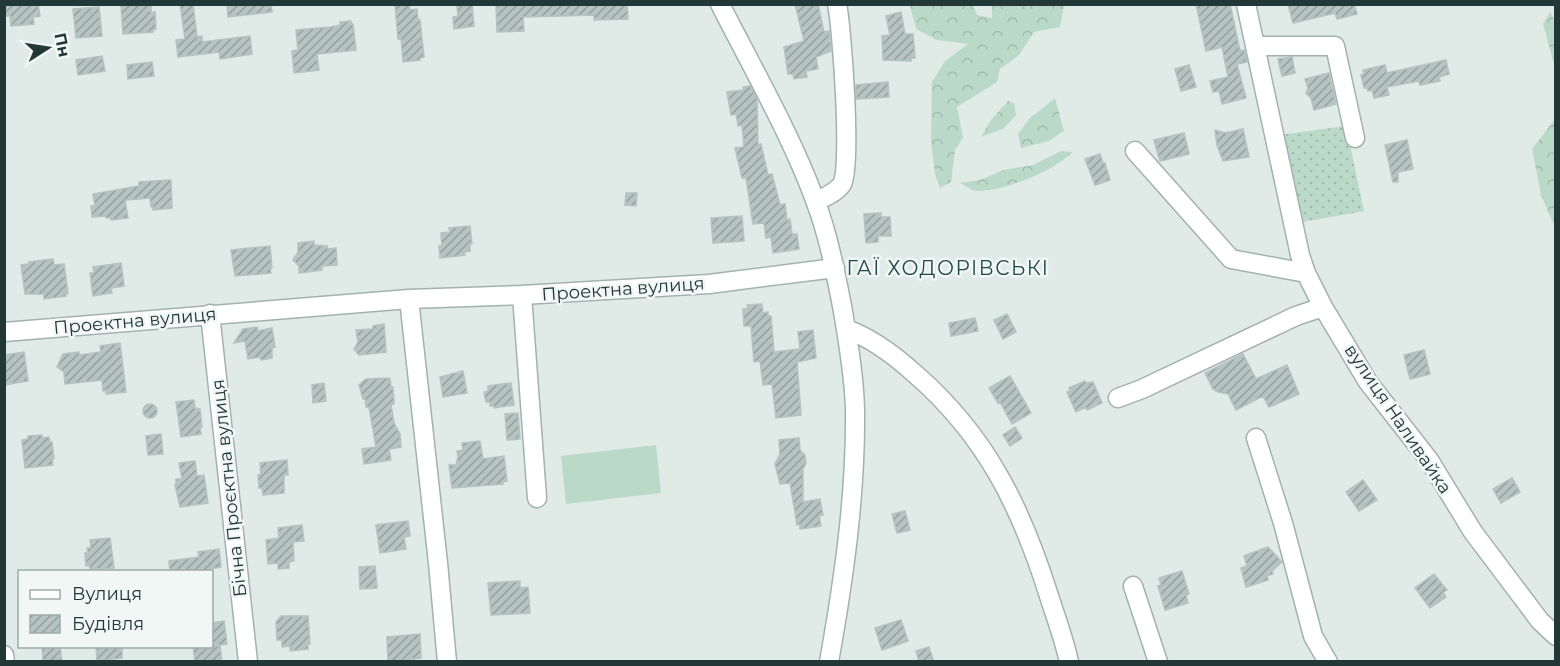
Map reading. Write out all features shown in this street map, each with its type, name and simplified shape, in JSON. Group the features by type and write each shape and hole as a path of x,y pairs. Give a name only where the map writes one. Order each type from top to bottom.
{"street":[{"path":"720,4 789,139 816,202 835,268 846,329 855,407 854,467 843,583 829,662"},
{"path":"816,202 832,193 842,183 845,165 843,68 837,4"},
{"name":"вулиця Наливайка","path":"1246,4 1300,255 1306,273 1323,307 1368,382 1429,460 1473,532 1540,621 1556,636"},
{"path":"1256,46 1335,46 1355,138"},
{"path":"1135,151 1231,259 1306,273"},
{"name":"Проектна вулиця","path":"4,332 409,299 709,284 835,268"},
{"path":"522,295 537,498"},
{"path":"409,299 447,662"},
{"path":"1118,398 1142,389 1296,316 1323,307"},
{"name":"Бічна Проєктна вулиця","path":"210,314 248,662"},
{"path":"846,329 862,334 895,356 918,376 963,421 983,449 1007,487 1034,547 1069,662"},
{"path":"1256,438 1283,524 1313,636 1328,662"},
{"path":"1133,586 1158,662"},
{"path":"4,655 5,662"}],"green space":[{"path":"910,5 973,5 977,15 992,18 992,5 1064,5 1060,27 1034,32 1019,55 1000,69 997,82 957,107 963,138 955,150 951,182 940,188 935,174 931,142 932,82 945,61 968,44 937,40 916,29"},
{"path":"1550,12 1555,21 1555,68 1543,24"},
{"path":"1055,98 1064,131 1049,141 1021,148 1018,134 1029,119"},
{"path":"1008,101 1014,103 1016,115 1003,129 981,137 991,120"},
{"path":"1555,119 1555,227 1541,195 1532,149"},
{"path":"1346,126 1364,211 1297,223 1280,135"},
{"path":"1061,151 1072,152 1054,166 1014,184 977,191 960,183 980,180 1003,170 1033,165"},
{"path":"656,445 661,493 566,504 561,456"}],"building":[{"path":"5,4 38,4 40,16 33,17 34,24 11,26 10,16 6,16"},
{"path":"151,4 151,13 155,12 156,29 153,32 123,34 121,6"},
{"path":"180,4 193,4 197,37 202,36 202,42 250,36 252,54 220,59 219,52 178,57 176,40 185,39"},
{"path":"227,4 271,4 272,12 228,17"},
{"path":"395,4 409,4 410,10 417,9 424,57 420,60 403,62 401,38 398,39"},
{"path":"472,4 474,26 454,29 453,17 458,16 457,6"},
{"path":"496,4 627,4 628,19 594,20 594,15 523,17 524,31 497,32"},
{"path":"795,4 818,4 824,32 829,31 831,51 816,57 818,69 806,71 807,77 794,79 793,74 788,74 784,47 804,41"},
{"path":"1196,4 1230,4 1240,51 1244,50 1247,62 1237,64 1246,98 1222,104 1219,91 1213,92 1210,81 1228,77 1222,47 1206,51"},
{"path":"1288,4 1354,4 1357,14 1337,19 1335,13 1293,23"},
{"path":"99,7 102,36 76,38 73,9"},
{"path":"901,12 905,34 913,34 915,58 911,58 911,61 883,60 882,36 890,35 886,16"},
{"path":"351,21 356,50 317,54 319,70 294,73 292,51 298,50 296,30 331,27 340,25 340,22"},
{"path":"102,56 105,71 78,75 76,60"},
{"path":"1292,57 1295,73 1282,76 1278,59"},
{"path":"1446,60 1449,74 1439,77 1440,81 1420,85 1419,81 1387,87 1389,95 1374,98 1372,90 1368,91 1364,88 1361,75 1364,74 1363,70 1385,65 1387,73"},
{"path":"152,62 154,76 128,79 127,65"},
{"path":"1189,65 1196,87 1181,91 1175,69"},
{"path":"1329,73 1336,104 1314,110 1311,98 1306,93 1308,88 1305,79"},
{"path":"888,82 889,97 856,99 856,85"},
{"path":"750,86 757,99 758,145 761,144 768,175 772,174 780,205 785,204 792,234 797,234 799,249 773,253 771,237 766,238 764,223 753,224 746,178 742,178 735,148 744,147 742,125 738,126 736,114 731,115 727,92 744,90 743,87"},
{"path":"1243,129 1249,157 1223,161 1217,145 1215,130 1225,133"},
{"path":"1184,133 1189,154 1160,161 1154,140"},
{"path":"1407,140 1413,169 1398,172 1398,182 1393,182 1385,145"},
{"path":"1100,154 1110,180 1095,185 1085,159"},
{"path":"171,180 172,208 153,210 150,198 125,200 128,218 111,220 106,216 92,217 91,206 95,206 93,194 139,186 139,182"},
{"path":"626,193 637,193 636,206 625,205"},
{"path":"881,213 881,217 890,217 891,236 878,236 878,242 866,243 864,214"},
{"path":"742,216 744,241 713,243 711,218"},
{"path":"470,226 472,244 470,244 470,251 464,252 465,255 440,258 441,233 450,232 449,228"},
{"path":"314,241 314,245 327,246 328,249 336,248 337,265 322,266 322,270 299,273 299,266 293,260 298,252 298,243"},
{"path":"270,246 271,273 235,276 231,250"},
{"path":"53,259 54,265 64,264 68,293 66,296 44,299 44,294 25,294 21,265"},
{"path":"121,263 124,286 111,288 112,293 93,296 90,273 94,273 93,267"},
{"path":"762,304 763,313 768,312 768,316 771,316 774,352 800,349 798,332 813,330 816,358 797,362 801,415 776,418 772,384 763,385 760,361 754,362 751,326 744,326 743,309 748,309 747,305"},
{"path":"1007,314 1016,332 1003,339 994,320"},
{"path":"975,318 978,331 951,336 949,323"},
{"path":"384,324 386,352 359,355 354,349 358,342 356,330 373,329 373,326"},
{"path":"257,327 258,331 272,328 275,347 272,348 272,358 248,359 245,341 234,343 243,329"},
{"path":"120,343 126,392 106,394 106,390 103,391 102,380 65,384 64,372 57,367 63,354 79,352 79,355 101,352 100,346"},
{"path":"1424,350 1430,374 1410,379 1404,355"},
{"path":"24,352 28,381 4,385 4,355"},
{"path":"1243,354 1256,379 1287,365 1299,394 1269,407 1263,396 1236,410 1228,394 1213,389 1205,373"},
{"path":"463,371 467,393 443,397 440,377"},
{"path":"1010,376 1031,413 1012,424 989,388"},
{"path":"390,378 394,404 391,405 394,423 400,434 401,447 389,449 391,460 364,464 362,449 376,447 369,407 366,407 359,385 366,379"},
{"path":"1085,381 1086,383 1093,382 1102,403 1076,412 1067,392 1070,391 1069,388"},
{"path":"324,383 326,401 313,403 312,385"},
{"path":"511,383 514,405 494,408 490,406 490,402 486,402 484,392 488,391 488,386"},
{"path":"194,400 195,408 200,409 201,434 181,437 176,402"},
{"path":"150,404 155,406 157,411 155,416 150,418 145,416 143,411 145,406"},
{"path":"518,413 520,439 507,440 505,414"},
{"path":"1015,427 1022,438 1010,446 1003,435"},
{"path":"161,434 163,454 148,455 146,436"},
{"path":"42,435 42,438 49,437 52,442 53,465 25,468 22,440 28,439 28,436"},
{"path":"799,438 800,450 805,455 806,463 803,469 803,502 820,499 823,515 819,516 821,526 800,529 800,524 797,525 790,483 780,484 775,464 780,454 779,440"},
{"path":"480,441 483,459 504,456 507,481 503,484 452,488 449,465 456,465 457,451 463,450 462,443"},
{"path":"287,460 288,475 284,475 284,493 263,495 262,488 259,488 260,463"},
{"path":"195,461 197,476 204,475 208,503 180,507 175,485 176,479 182,479 179,463"},
{"path":"1512,478 1520,492 1501,503 1493,489"},
{"path":"1363,480 1377,500 1359,511 1346,492"},
{"path":"905,511 910,530 897,533 892,514"},
{"path":"408,521 410,536 404,537 406,549 380,553 376,525"},
{"path":"302,525 304,541 293,542 294,561 289,562 289,568 278,569 278,563 268,564 266,540 279,538 278,528"},
{"path":"110,538 114,568 90,569 89,565 86,566 85,553 88,553 87,548 91,548 90,540"},
{"path":"1268,547 1282,562 1272,571 1273,574 1267,576 1268,580 1246,587 1241,568 1247,566 1244,556"},
{"path":"219,549 221,567 207,570 170,570 169,561 199,557 198,552"},
{"path":"375,566 377,588 360,589 359,567"},
{"path":"1182,571 1189,594 1186,595 1188,603 1165,610 1158,586 1161,585 1159,578"},
{"path":"1434,574 1447,590 1443,592 1446,597 1430,608 1415,588"},
{"path":"520,581 520,588 528,587 530,613 491,615 488,583"},
{"path":"281,616 308,616 310,644 308,644 308,649 290,651 290,646 282,647 282,640 277,640 276,622"},
{"path":"901,620 908,641 882,650 875,628"},
{"path":"224,621 227,644 213,646 213,623"},
{"path":"420,634 421,658 388,662 387,637"},
{"path":"220,646 222,662 195,662 193,648"},
{"path":"929,647 934,662 919,662 916,651"},
{"path":"42,648 60,648 62,662 43,662"},
{"path":"96,648 122,648 122,658 97,661"}],"district":[{"name":"ГАЇ ХОДОРІВСЬКІ","path":"948,268"}]}
